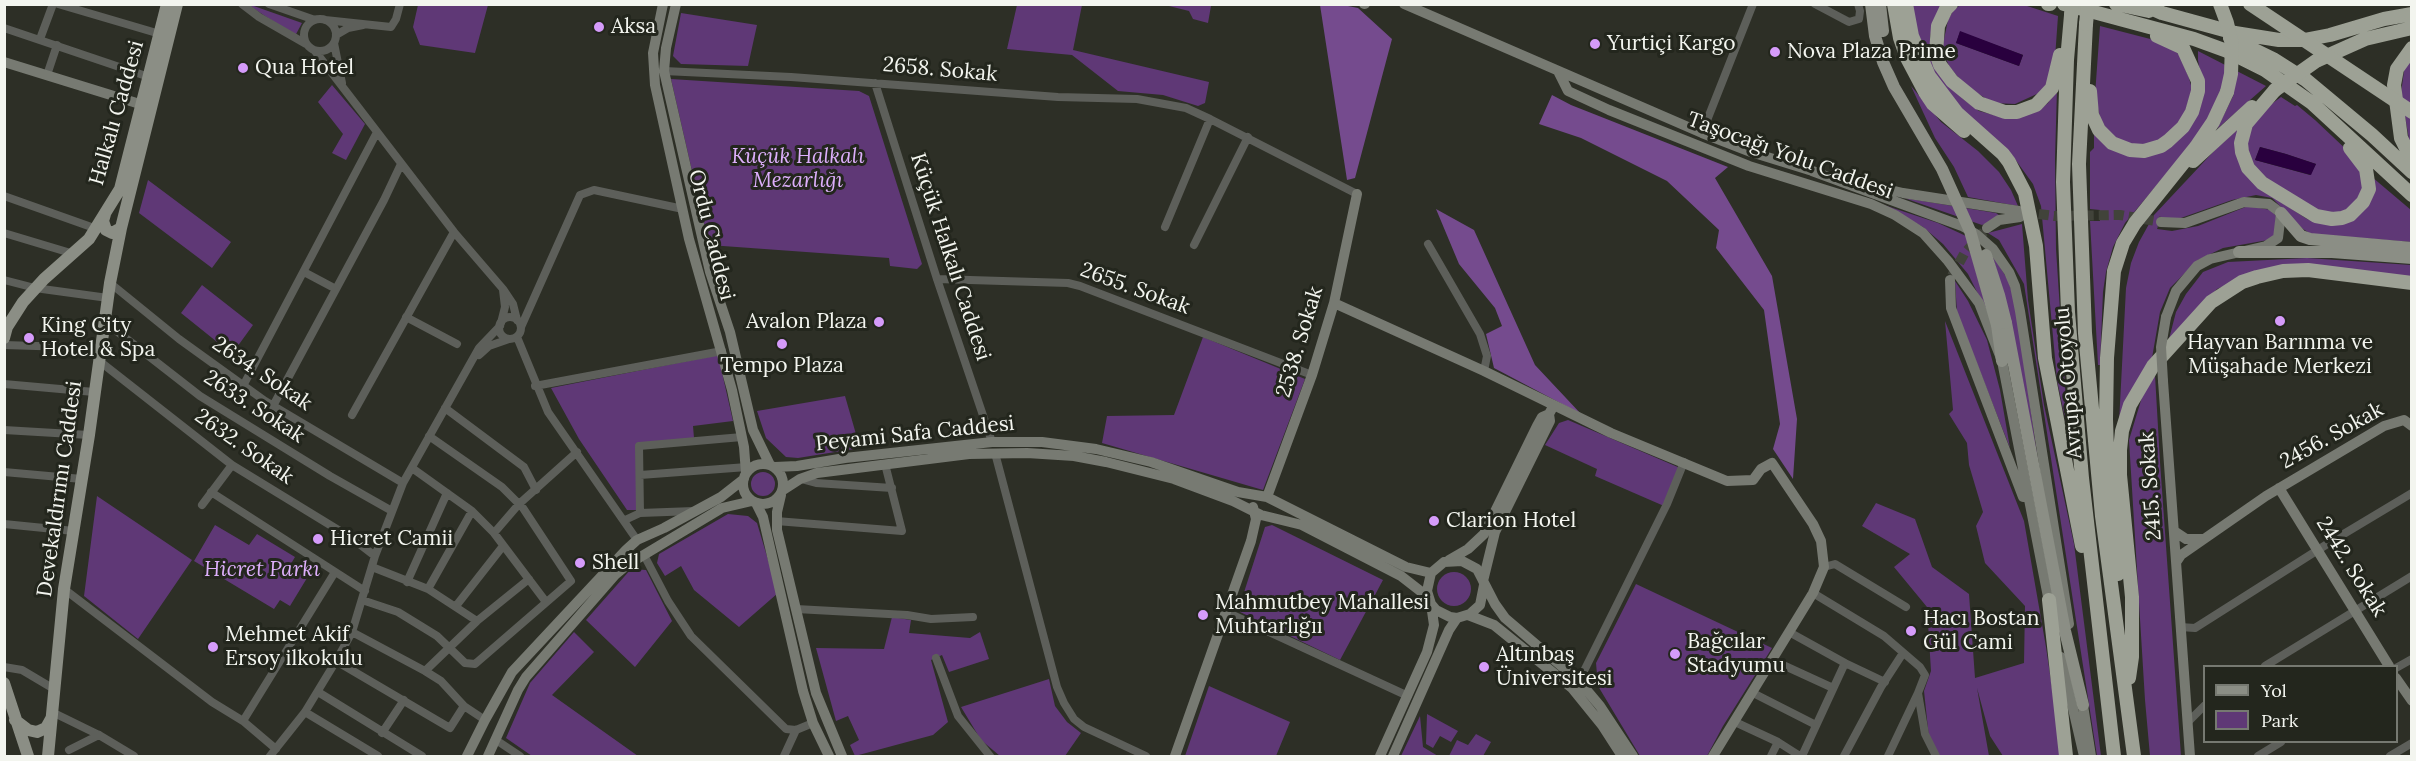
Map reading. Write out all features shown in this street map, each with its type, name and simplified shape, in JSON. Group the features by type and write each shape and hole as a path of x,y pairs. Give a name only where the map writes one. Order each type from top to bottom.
{"highway":[{"path":"1894,4 1900,38 1907,58 1930,100 2015,176"},
{"path":"1906,4 1912,36 1923,64 1947,101 2003,154 2030,208 2036,246 2039,304 2049,381 2075,509 2088,591 2103,657"},
{"path":"1951,4 1941,18 1936,35 1936,53 1940,65 1968,97 1991,109 2017,112 2036,105 2052,87 2069,8 2188,37 2227,51 2265,70 2300,93 2412,195"},
{"name":"Avrupa Otoyolu","path":"2088,4 2079,164 2083,294 2102,516 2134,756"},
{"path":"2116,4 2162,13 2254,37 2291,41 2330,35 2384,19 2412,14"},
{"path":"2142,4 2162,13"},
{"path":"2116,612 2117,554 2109,482 2106,419 2110,296 2114,271 2123,243 2135,223 2209,128 2227,92 2232,64 2232,44 2220,4"},
{"path":"2250,4 2412,112"},
{"name":"Avrupa Otoyolu","path":"2069,8 2064,150 2067,285 2081,466 2114,756"},
{"path":"2086,24 2091,52 2091,107 2095,123 2112,143 2130,150 2144,151 2161,146 2183,127 2195,103 2198,81 2183,48 2144,31 2128,21"},
{"path":"2198,23 2254,48 2298,75 2372,135 2412,172"},
{"path":"2153,200 2260,100 2316,61 2364,39 2412,28"},
{"path":"2412,48 2401,61 2394,85 2401,138 2412,160"},
{"path":"2275,90 2246,124 2242,153 2248,168 2262,183 2306,211 2325,218 2342,218 2350,215 2363,202 2369,183 2366,169 2361,160 2300,93"},
{"path":"2127,691 2132,657 2132,608 2120,475 2120,450 2125,418 2145,378 2193,319 2211,302 2234,287 2257,277 2283,271 2308,270 2412,283"},
{"path":"2049,600 2066,755"}],"main road":[{"name":"Halkalı Caddesi","path":"5,331 23,302 35,288 74,254 97,229 120,189 167,4"},
{"name":"Halkalı Caddesi","path":"121,228 177,4"},
{"name":"Ordu Caddesi","path":"663,4 653,53 653,75 697,269 722,351 742,437 746,473"},
{"name":"Ordu Caddesi","path":"676,4 666,48 664,71 710,272 729,332 753,430 772,466"},
{"name":"Taşocağı Yolu Caddesi","path":"1404,4 1589,86 1751,152 1812,171 1904,193 2020,214 1999,220 1987,228"},
{"path":"1871,4 1875,36 1883,62 1894,87 1942,169 1979,257 2001,324 2002,361"},
{"path":"1880,4 1884,39 1892,65 1950,169 1971,214 1994,278 2001,324 2065,631 2083,705"},
{"path":"4,62 143,105"},
{"name":"Taşocağı Yolu Caddesi","path":"1558,71 1568,91 1749,166 1871,204 1895,215 1923,233 1948,261 1979,303 2002,361 2031,515"},
{"path":"1584,98 1589,86"},
{"path":"1702,133 1701,140 1704,148"},
{"path":"1812,171 1962,226 1976,234 1993,249 2009,272 2015,286 2020,311 2091,756"},
{"name":"2538. Sokak","path":"1266,498 1312,375 1334,303 1357,195"},
{"path":"2161,222 2185,223 2244,202 2263,202 2270,204 2281,213 2301,236 2310,239 2412,248"},
{"path":"105,213 103,221 106,230 112,233 121,228"},
{"name":"2415. Sokak","path":"2190,756 2161,346 2166,316 2176,291 2197,267 2210,259 2266,246 2278,238 2281,213"},
{"name":"Devekaldırımı Caddesi","path":"48,756 64,589 89,435 110,283 121,228"},
{"path":"2239,252 2332,252 2412,258"},
{"path":"1950,280 1951,308 2031,515 2084,756"},
{"path":"1334,303 1485,371 1552,409 1727,481 1753,480 1761,469 1772,463 1813,524 1821,541 1824,567 1813,593 1754,693 1713,756"},
{"path":"1380,756 1431,642 1434,625 1427,585 1431,573 1444,562 1468,549 1484,534 1537,426 1542,417 1552,409"},
{"path":"1393,756 1449,630 1462,616 1480,605 1491,543 1550,421 1552,409"},
{"name":"2456. Sokak","path":"2176,561 2181,555 2279,488 2384,426 2408,423"},
{"name":"Peyami Safa Caddesi","path":"772,466 797,466 856,457 1042,442 1107,451 1151,462 1266,498 1406,567 1431,573"},
{"name":"Peyami Safa Caddesi","path":"782,492 800,479 817,473 994,447 1074,456 1144,470 1221,496 1262,516 1302,525 1401,576 1430,600"},
{"path":"467,756 484,720 512,672 602,574 638,540 698,511 721,497 757,465 772,466 783,477 776,521 816,693 842,756"},
{"path":"746,473 744,491 763,517 803,691 813,723 829,756"},
{"name":"2442. Sokak","path":"2279,488 2388,665"},
{"path":"488,756 526,677 615,575 646,553 722,508 754,502 770,503 782,492"},
{"path":"1175,756 1251,541 1262,516 1273,508 1266,498 1253,503 1262,516"},
{"path":"2174,531 2186,539 2204,539"},
{"path":"638,540 648,545 646,553"},
{"path":"1444,562 1462,561 1477,569 1505,618 1600,706 1633,756"},
{"path":"1430,600 1442,615 1462,616 1494,625 1576,684 1622,756"},
{"path":"2398,680 2412,701"},
{"path":"4,683 10,710 28,756"},
{"path":"10,710 28,729 38,732 46,728 52,714"}],"street":[{"path":"40,39 53,4"},
{"path":"58,4 160,34"},
{"path":"242,4 315,51 342,84 376,134 503,289 513,304 519,324"},
{"path":"269,4 332,25 342,84"},
{"path":"306,44 304,30 319,20 391,27 400,4"},
{"path":"1702,133 1752,4"},
{"path":"1819,5 1850,22 1858,19 1860,11 1858,4"},
{"path":"315,51 328,49 335,39 348,28 367,24"},
{"path":"4,28 149,77"},
{"path":"47,75 57,45"},
{"name":"2658. Sokak","path":"664,71 875,83 1058,97 1137,99 1175,105 1248,137 1357,195"},
{"name":"Küçük Halkalı Caddesi","path":"875,83 937,279 994,447 1057,687 1068,712 1084,727 1146,756"},
{"path":"1165,227 1210,119"},
{"path":"243,386 376,134"},
{"path":"1194,245 1248,137"},
{"path":"273,406 394,182 401,164"},
{"path":"467,371 483,350 513,338 580,195 594,190 683,209"},
{"path":"4,196 97,229"},
{"path":"4,232 74,254"},
{"path":"352,415 454,232"},
{"path":"1428,244 1480,334 1487,356 1485,371"},
{"path":"304,272 336,289"},
{"name":"2655. Sokak","path":"937,279 1068,283 1080,286 1312,375"},
{"path":"4,280 35,288 108,298"},
{"name":"2634. Sokak","path":"110,283 179,339 243,386 403,483"},
{"path":"503,289 505,307 501,333 513,338 548,412 638,540"},
{"path":"406,317 457,344"},
{"path":"270,756 318,692 352,632 375,556 403,483 479,348 510,318 519,324"},
{"name":"2633. Sokak","path":"105,322 200,396 330,476 392,511"},
{"path":"4,345 99,354"},
{"path":"536,386 722,351"},
{"name":"2632. Sokak","path":"99,354 232,465 353,539 375,556"},
{"path":"4,384 94,392"},
{"path":"445,408 524,467 536,490"},
{"path":"4,430 89,435"},
{"path":"211,492 335,572 363,595 398,612 449,647 465,663 475,663 571,580 519,504 502,488 429,436"},
{"path":"640,513 639,446 742,437"},
{"path":"494,533 519,504 577,452"},
{"path":"1576,684 1667,504 1684,462"},
{"path":"776,521 902,531 885,464"},
{"path":"202,505 232,465"},
{"path":"412,468 472,511 494,533 546,602"},
{"path":"4,472 82,479"},
{"path":"640,475 746,473"},
{"path":"800,479 816,483 892,488"},
{"path":"407,582 447,493"},
{"path":"2180,627 2195,628 2412,493"},
{"path":"428,589 472,511"},
{"path":"625,520 640,513 698,511"},
{"path":"4,524 74,531"},
{"path":"456,606 503,546"},
{"path":"646,553 668,601 691,636 786,729 796,730 813,723"},
{"path":"1824,567 1835,564 1906,607"},
{"path":"372,567 428,589 477,621"},
{"path":"243,721 335,572"},
{"path":"2267,665 2412,576"},
{"path":"425,671 477,621 529,579"},
{"path":"64,589 212,702 243,721 276,749"},
{"path":"1813,593 1884,636 1924,671 1924,681 1888,756"},
{"path":"796,609 908,615 931,620 973,617"},
{"path":"1226,612 1408,696"},
{"path":"352,632 441,681 464,706 484,720"},
{"path":"1789,632 1885,682"},
{"path":"1844,756 1903,653"},
{"path":"936,658 958,716 990,756"},
{"path":"2398,667 2412,659"},
{"path":"1772,660 1833,688"},
{"path":"336,661 450,728 464,706"},
{"path":"1736,722 1801,756 1845,663"},
{"path":"4,667 22,670 54,689"},
{"path":"318,692 422,756"},
{"path":"1754,693 1816,725"},
{"path":"1918,693 1925,734 1936,756"},
{"path":"382,733 405,700"},
{"path":"2188,722 2203,708"},
{"path":"305,711 378,756"},
{"path":"52,714 99,735 133,756"},
{"path":"784,756 796,730"},
{"path":"69,750 99,735"},
{"path":"496,740 520,756"},
{"path":"1771,756 1778,742"},
{"path":"2258,756 2279,743"},
{"path":"2390,756 2412,743"}],"green space":[{"path":"1205,4 1211,6 1208,23 1193,19 1189,11 1165,5"},
{"path":"251,5 302,23 295,36"},
{"path":"418,5 488,5 475,53 420,45 413,27"},
{"path":"1017,5 1082,5 1073,50 1209,82 1205,103 1198,106 1163,95 1118,91 1072,55 1007,49"},
{"path":"1912,5 1943,5 1934,20 1930,37 1930,54 1963,99 1979,111 2009,119 2038,111 2048,103 2057,89 2056,249 2066,402 2073,458 2057,380 2041,206 2033,184 2012,155 1956,104 1942,86 1917,34"},
{"path":"1960,5 2024,5 2058,16 2055,58 2048,83 2039,93 2015,104 1993,103 1969,88 1949,66 1942,49 1948,20","holes":["1960,32 2023,55 2019,66 1956,43"]},
{"path":"681,13 757,25 748,66 681,64 673,56"},
{"path":"2100,26 2158,41 2174,49 2180,56 2192,89 2184,116 2168,136 2150,145 2131,145 2113,137 2101,122 2095,95"},
{"path":"2198,51 2266,86 2217,129 2234,94 2222,87 2207,121 2183,154 2125,223 2113,247 2106,272 2100,365 2098,365 2090,221 2100,221 2100,210 2090,209 2090,152 2094,148 2094,132 2106,144 2168,148 2202,84"},
{"path":"2411,56 2411,151 2401,93 2405,64"},
{"name":"Küçük Halkalı Mezarlığı","path":"671,79 859,91 869,96 922,264 917,269 890,266 889,258 709,245"},
{"path":"332,85 365,124 346,160 332,153 343,134 318,102"},
{"path":"1911,86 1941,122 1978,151 1999,172 2018,206 1968,197 1954,167 1935,138"},
{"path":"2281,97 2297,105 2350,153 2365,181 2356,205 2339,214 2320,212 2281,191 2252,165 2246,140 2250,126 2262,111","holes":["2260,147 2316,164 2310,175 2255,160"]},
{"path":"2239,128 2237,137 2273,197 2307,219 2328,225 2349,220 2372,177 2411,210 2411,242 2311,234 2272,198 2256,195 2232,200 2178,219 2161,219 2157,229 2172,231 2198,226 2248,206 2271,210 2276,216 2275,236 2268,240 2223,248 2198,260 2170,288 2160,312 2152,358 2119,423 2126,288 2131,263 2139,242 2154,215"},
{"path":"148,180 231,242 212,268 139,213"},
{"path":"1904,198 1996,213 2002,217 1982,225"},
{"path":"1881,204 1938,223 1966,236 1988,314 1968,274 1943,244 1923,227"},
{"path":"2022,224 2028,300 2044,405 2074,544 2101,756 2097,756 2024,284 1999,240 1988,233"},
{"path":"1992,254 2008,280 2016,304 2038,462 2009,314"},
{"path":"2307,258 2411,265 2411,278 2254,273 2217,289 2169,339 2176,312 2203,272 2228,262"},
{"path":"1955,281 1968,301 1987,340 2000,390 2010,448 1957,313"},
{"path":"202,285 253,325 232,354 181,313"},
{"path":"1945,321 2024,521 2062,756 2003,756 1990,736 1977,688 1989,756 1939,756 1929,738 1924,691 1931,671 1927,607 1894,567 1910,554 1862,526 1876,503 1915,519 1932,567 1969,594 1975,678 2024,663 2025,606 1985,563 1976,526 1983,512 1969,465 1967,443 1949,414 1953,410"},
{"path":"1203,337 1305,379 1263,490 1102,443 1107,416 1174,415"},
{"path":"718,355 733,421 693,426 694,438 637,444 637,510 627,510 579,439 551,388"},
{"path":"2155,375 2181,756 2150,756 2145,700 2129,440 2142,397"},
{"path":"845,396 860,448 798,458 786,457 766,438 757,411"},
{"path":"1568,420 1680,468 1664,506 1595,476 1597,469 1545,445 1559,423"},
{"path":"763,472 772,475 775,484 772,493 763,496 754,493 751,484 754,475"},
{"path":"97,496 192,560 138,639 84,596"},
{"path":"728,514 748,516 757,523 778,593 739,627 694,590 681,566 665,576 657,563 659,554"},
{"name":"Hicret Parkı","path":"215,525 249,545 257,534 295,557 289,567 307,578 290,606 280,600 274,609 194,561"},
{"path":"1272,525 1383,580 1340,660 1238,611 1265,527"},
{"path":"631,569 646,570 672,621 635,667 586,620"},
{"path":"1454,572 1466,577 1471,589 1466,601 1454,606 1442,601 1437,589 1442,577"},
{"name":"Bağcılar Stadyumu","path":"1636,584 1772,648 1707,756 1640,756 1598,686 1596,663"},
{"path":"892,617 911,620 909,633 970,638 980,632 989,659 949,672 942,655 931,660 948,722 933,735 855,756 850,745 859,740 848,716 836,721 816,648 884,649"},
{"path":"574,632 594,652 552,695 638,756 532,756 506,738 530,683"},
{"path":"1049,679 1055,706 1067,722 1081,733 1065,756 1000,756 981,740 961,707"},
{"path":"1209,686 1290,722 1276,756 1185,756"},
{"path":"1427,714 1458,731 1451,742 1440,736 1433,748 1426,744"},
{"path":"1420,716 1423,747 1438,756 1401,756"},
{"path":"1476,734 1491,742 1483,756 1449,756 1457,740 1468,745"}],"shaded area":[{"path":"1320,5 1343,5 1358,8 1392,39 1355,178 1347,180"},
{"path":"1960,31 2023,55 2019,66 1956,43"},
{"path":"1552,95 1571,105 1728,167 1715,178 1772,276 1797,419 1793,479 1773,449 1780,424 1764,310 1716,248 1719,230 1667,181 1581,138 1539,124"},
{"path":"2260,147 2316,164 2311,175 2255,160"},
{"path":"1436,209 1474,230 1535,365 1581,414 1494,368 1486,334 1502,326 1495,308 1459,264"}],"tunnel":[{"path":"2024,212 2054,216 2120,215 2161,222"},
{"path":"1952,276 1964,254 1987,228"}],"place":[{"name":"Aksa","path":"599,27"},
{"name":"Yurtiçi Kargo","path":"1595,44"},
{"name":"Nova Plaza Prime","path":"1775,52"},
{"name":"Qua Hotel","path":"243,68"},
{"name":"Hayvan Barınma ve Müşahade Merkezi","path":"2280,321"},
{"name":"Avalon Plaza","path":"879,322"},
{"name":"King City Hotel & Spa","path":"29,338"},
{"name":"Tempo Plaza","path":"782,344"},
{"name":"Clarion Hotel","path":"1434,521"},
{"name":"Hicret Camii","path":"318,539"},
{"name":"Shell","path":"580,563"},
{"name":"Mahmutbey Mahallesi Muhtarlığıı","path":"1203,615"},
{"name":"Hacı Bostan Gül Cami","path":"1911,631"},
{"name":"Mehmet Akif Ersoy ilkokulu","path":"213,647"},
{"name":"Bağcılar Stadyumu","path":"1675,654"},
{"name":"Altınbaş Üniversitesi","path":"1484,667"}]}
